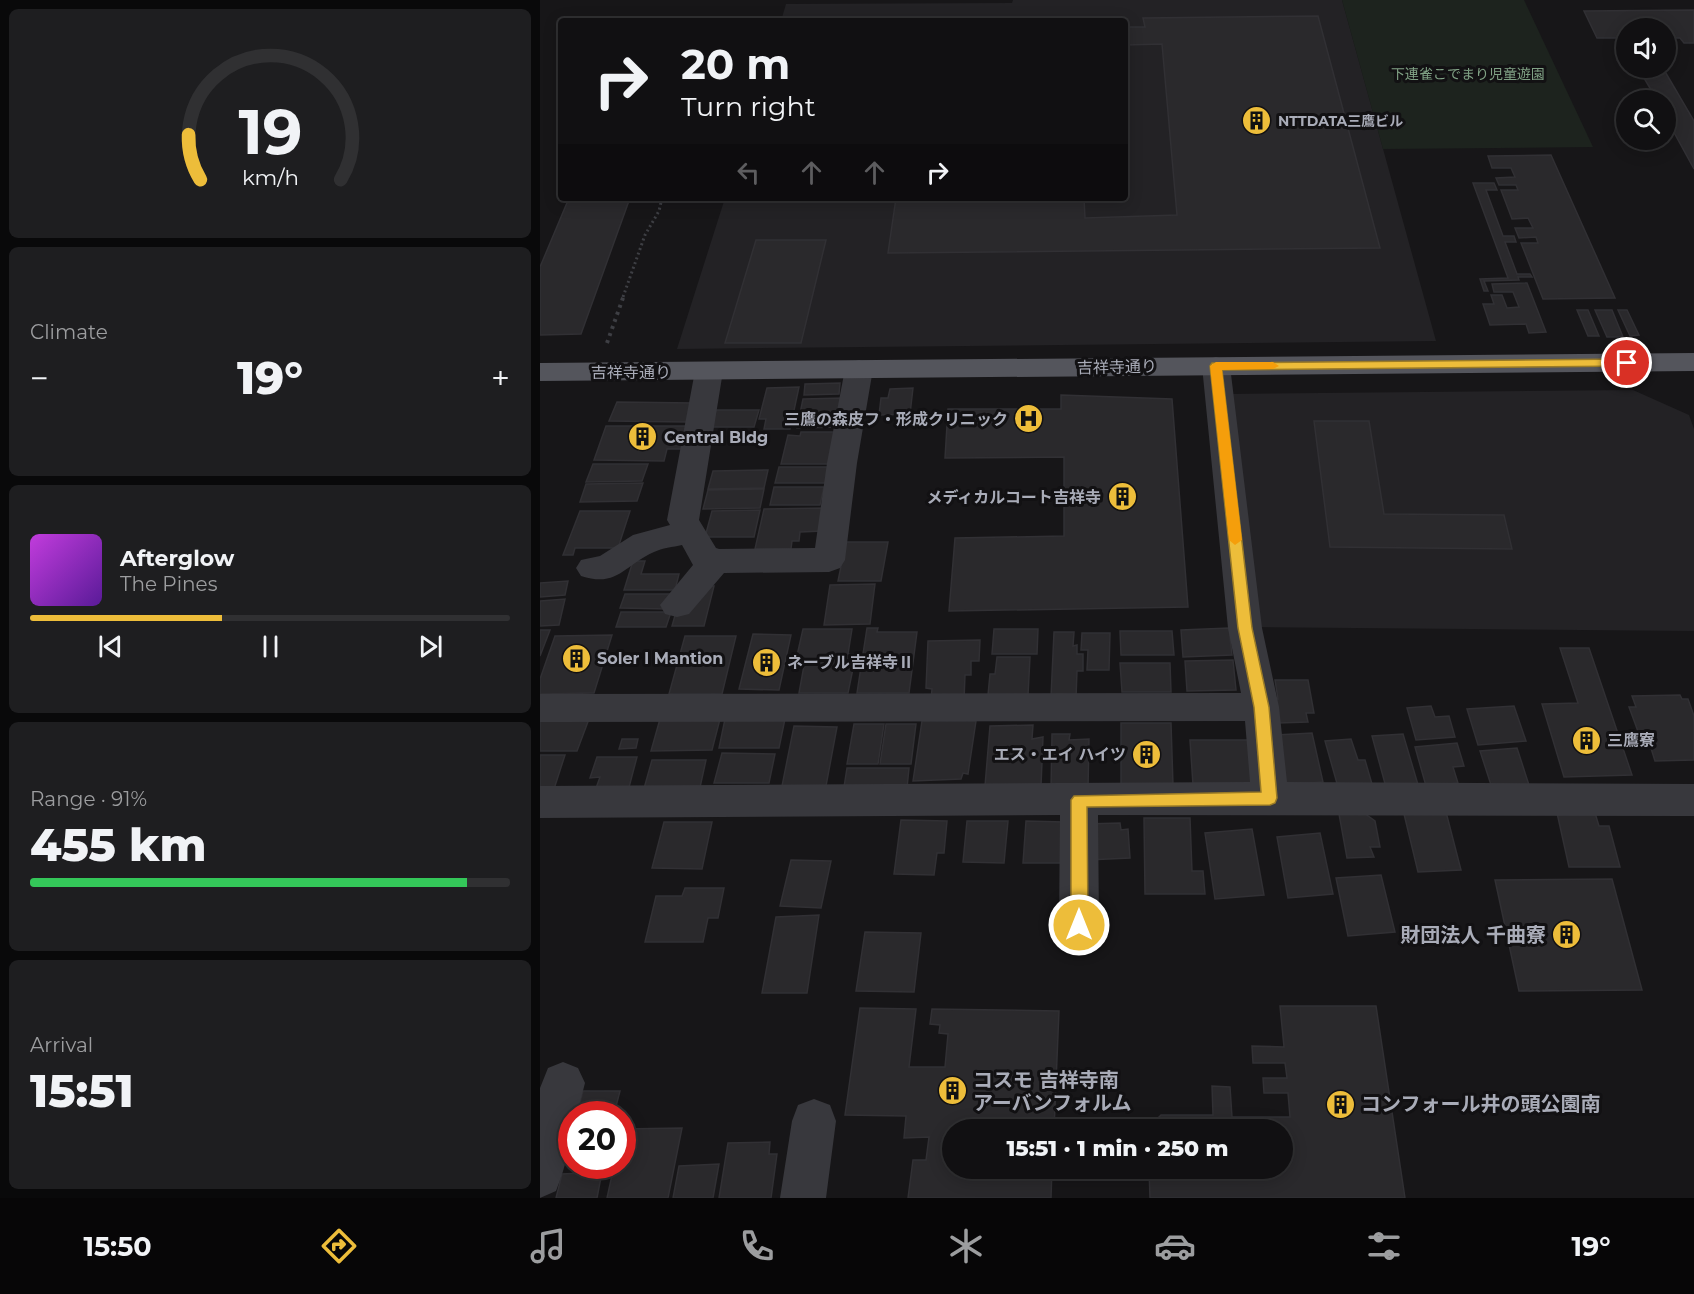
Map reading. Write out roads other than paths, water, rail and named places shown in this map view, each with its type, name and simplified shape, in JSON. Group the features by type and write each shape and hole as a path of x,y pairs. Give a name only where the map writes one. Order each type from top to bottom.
{"main road":[{"name":"吉祥寺通り","path":"540,372 1694,362"}],"street":[{"path":"1216,366 1245,628 1261,707 1270,798"},
{"path":"709,371 683,520 707,561 829,560 842,463 859,369"},
{"path":"592,568 606,568 644,543 689,532"},
{"path":"677,605 716,560"},
{"path":"540,708 1261,707"},
{"path":"540,802 1270,798 1694,800"},
{"path":"1079,800 1079,925"},
{"path":"540,1175 563,1083"},
{"path":"803,1198 814,1121"}],"place":[{"name":"NTTDATA三鷹ビル","path":"1257,121"},
{"name":"三鷹の森皮フ・形成クリニック","path":"1029,419"},
{"name":"Central Bldg","path":"643,437"},
{"name":"メディカルコート吉祥寺","path":"1122,497"},
{"name":"Soler I Mantion","path":"576,658"},
{"name":"ネーブル吉祥寺Ⅱ","path":"766,662"},
{"name":"三鷹寮","path":"1586,740"},
{"name":"エス・エイ ハイツ","path":"1147,754"},
{"name":"財団法人 千曲寮","path":"1567,935"},
{"name":"コスモ 吉祥寺南 アーバンフォルム","path":"952,1091"},
{"name":"コンフォール井の頭公園南","path":"1340,1104"}],"park label":[{"name":"下連雀こでまり児童遊園","path":"1468,74"}]}
